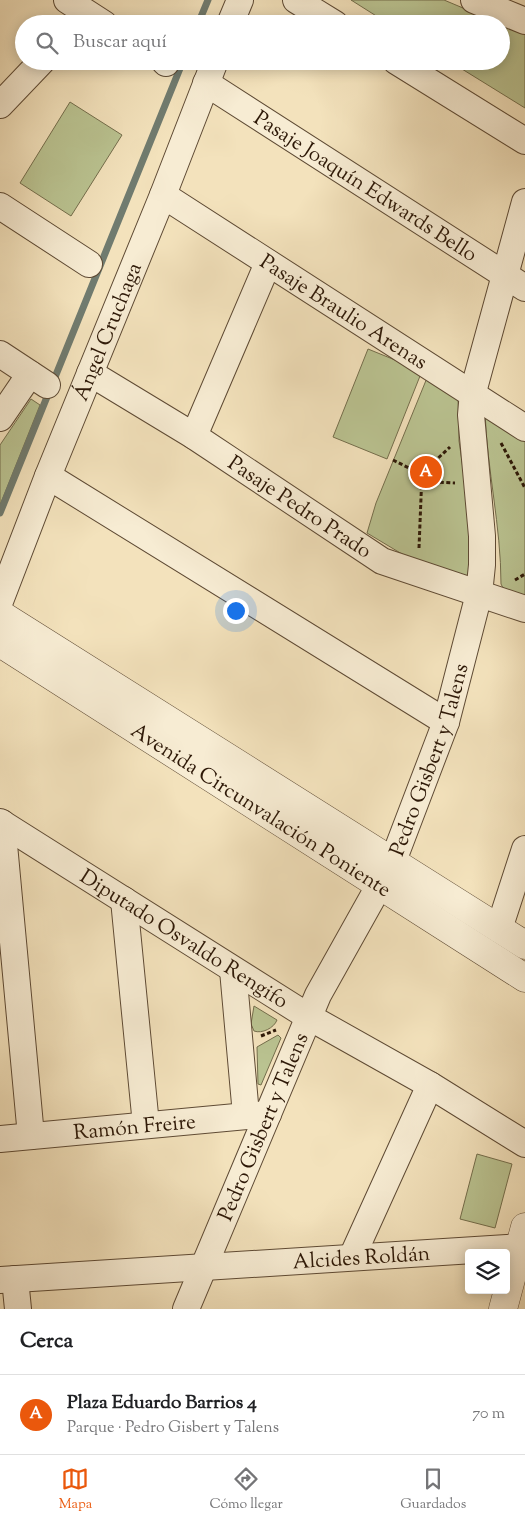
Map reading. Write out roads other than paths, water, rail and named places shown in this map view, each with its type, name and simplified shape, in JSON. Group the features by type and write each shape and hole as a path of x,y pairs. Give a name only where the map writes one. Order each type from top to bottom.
{"street":[{"path":"234,15 240,0"},
{"path":"296,0 320,15"},
{"path":"474,0 525,21"},
{"path":"0,105 33,70"},
{"path":"411,70 525,141"},
{"name":"Ángel Cruchaga","path":"0,601 48,476 163,195 211,72"},
{"name":"Pasaje Joaquín Edwards Bello","path":"211,72 515,282"},
{"name":"Pasaje Braulio Arenas","path":"163,195 473,392 525,428"},
{"name":"Pedro Gisbert y Talens","path":"186,1309 204,1266 257,1114 318,995 386,873 446,722 479,594 482,544 472,434 473,392 515,282 525,202"},
{"path":"0,206 89,264"},
{"path":"194,436 268,263"},
{"path":"0,354 39,380 0,418"},
{"name":"Pasaje Pedro Prado","path":"90,373 194,436 382,561 525,609"},
{"path":"48,476 446,722"},
{"name":"Avenida Circunvalación Poniente","path":"0,614 386,873 525,978"},
{"name":"Avenida Circunvalación Poniente","path":"0,636 8,648 386,873 499,929 525,945"},
{"path":"1,822 31,1136"},
{"name":"Diputado Osvaldo Rengifo","path":"1,822 308,1017 430,1085 525,1144"},
{"path":"499,929 525,849"},
{"path":"124,900 146,1125"},
{"path":"233,970 240,1045 257,1114"},
{"path":"352,1257 430,1085"},
{"name":"Ramón Freire","path":"0,1139 257,1114"},
{"path":"503,1309 523,1237"},
{"name":"Alcides Roldán","path":"8,1280 352,1257 523,1237"},
{"path":"8,1280 18,1309"}],"waterway":[{"path":"202,15 208,0"},
{"path":"0,513 179,70"}],"place":[{"name":"Plaza Eduardo Barrios 4","path":"426,472"}]}
